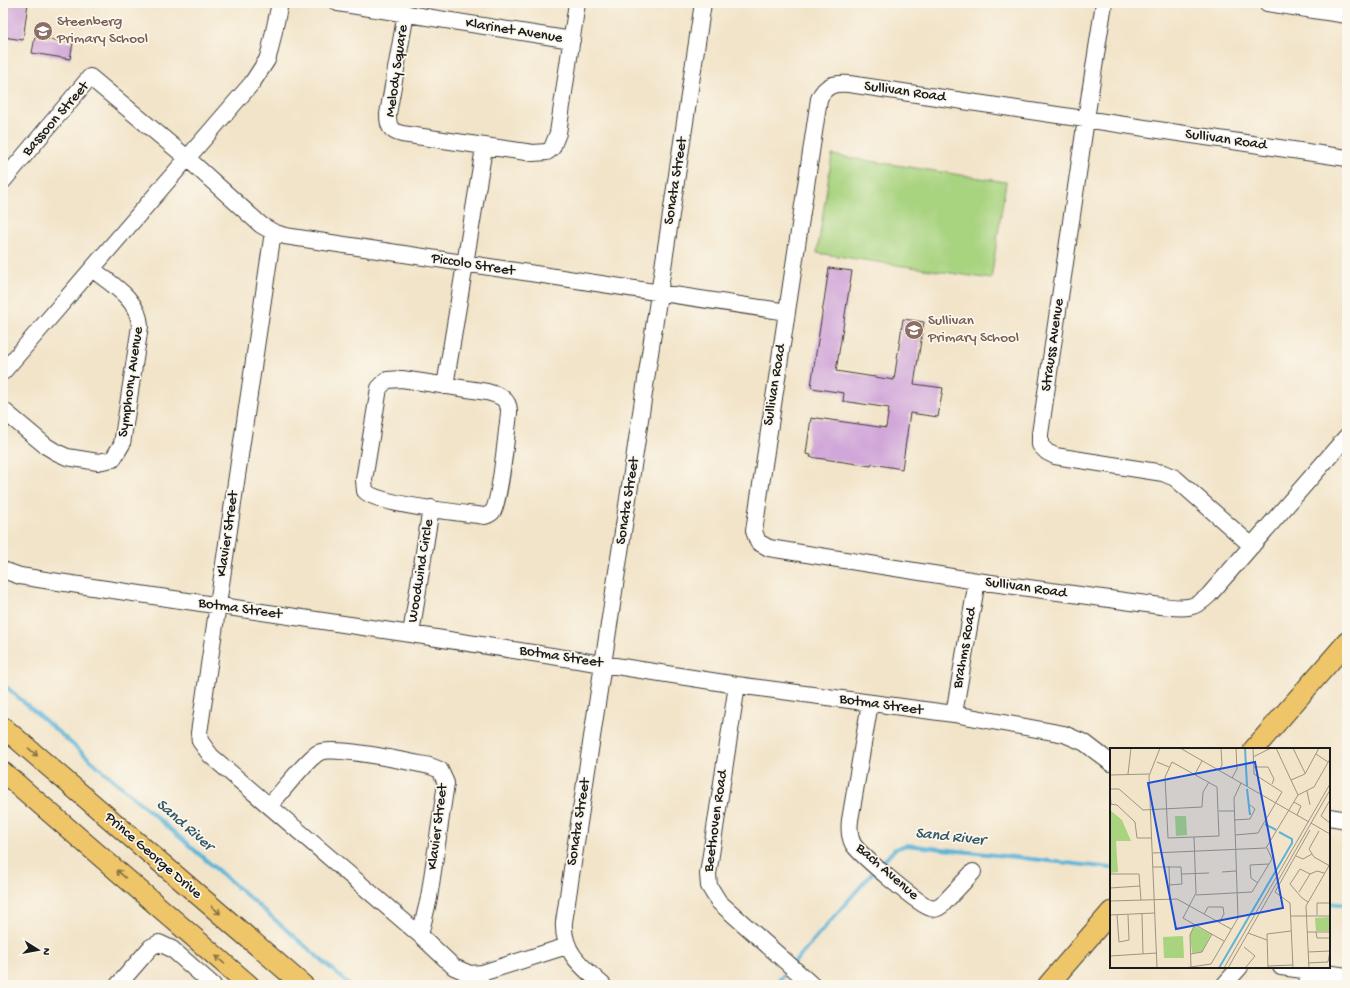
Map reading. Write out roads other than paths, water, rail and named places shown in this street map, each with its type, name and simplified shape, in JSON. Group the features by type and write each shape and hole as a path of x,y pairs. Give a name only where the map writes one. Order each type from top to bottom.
{"main road":[{"path":"1255,748 1344,653"},
{"name":"Prince George Drive","path":"3,727 303,985"},
{"path":"3,772 249,985"},
{"path":"1048,985 1110,913"}],"street":[{"path":"3,372 252,83 267,60 280,3"},
{"name":"Klarinet Avenue","path":"338,3 572,40"},
{"name":"Melody Square","path":"406,13 389,109 390,128 392,131 484,148 533,153 547,152 552,148 558,133 577,3"},
{"name":"Sonata Street","path":"603,985 578,963 567,946 564,934 564,922 703,3"},
{"name":"Strauss Avenue","path":"1104,3 1040,434 1040,445 1047,452 1056,456 1169,475 1182,483 1252,546"},
{"path":"1266,3 1347,15"},
{"name":"Bassoon Street","path":"6,173 90,77 187,158"},
{"name":"Sullivan Road","path":"1347,158 848,84 828,86 824,89 819,99 754,529 758,542 769,548 977,581 1161,606 1190,608 1202,602 1347,436"},
{"path":"446,386 484,148"},
{"name":"Piccolo Street","path":"187,158 261,225 284,236 786,312"},
{"name":"Klavier Street","path":"273,232 199,733 200,741 211,756 420,935 454,967 470,974 482,973 567,946"},
{"name":"Symphony Avenue","path":"3,410 46,446 67,457 104,462 110,461 118,454 124,434 140,326 140,316 131,302 92,269"},
{"name":"Woodwind Circle","path":"391,379 446,386 486,392 507,400 510,407 500,482 493,511 485,516 375,498 365,491 364,480 374,416 381,384 391,379"},
{"name":"Woodwind Circle","path":"411,634 431,508"},
{"name":"Botma Street","path":"3,570 32,578 411,634 737,685 954,714 1064,734 1085,743 1110,762"},
{"name":"Brahms Road","path":"954,714 977,581"},
{"name":"Beethoven Road","path":"737,685 708,874 708,886 712,894 719,902 806,980"},
{"name":"Bach Avenue","path":"870,703 854,789 849,833 854,845 888,876 926,906 937,909 973,872"},
{"name":"Klavier Street","path":"270,805 312,758 323,751 339,751 430,766 440,770 446,778 445,796 429,898 420,935"},
{"path":"1330,817 1347,820"},
{"path":"118,985 151,947 159,943 167,946 213,985"},
{"path":"1224,985 1239,968"},
{"path":"1283,968 1308,978 1347,976"}],"waterway":[{"name":"Sand River","path":"3,684 350,985"},
{"name":"Sand River","path":"879,866 895,849 906,845 1110,868"},
{"name":"Sand River","path":"793,964 874,871"},
{"name":"Sand River","path":"1330,903 1347,905"},
{"name":"Sand River","path":"775,985 789,969"}],"place":[{"name":"Steenberg Primary School","path":"43,31"},
{"name":"Sullivan Primary School","path":"914,330"}]}
